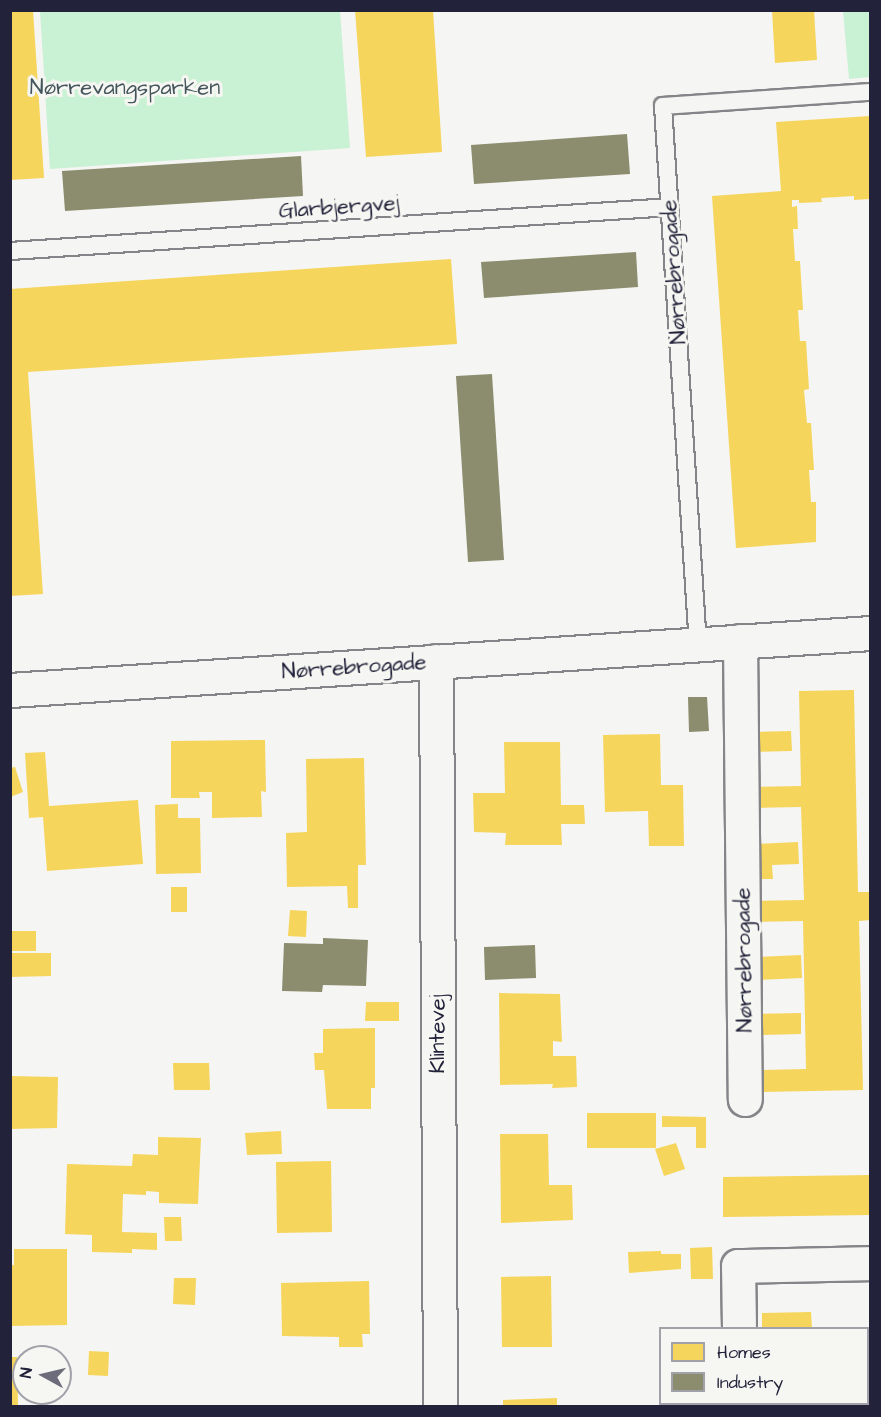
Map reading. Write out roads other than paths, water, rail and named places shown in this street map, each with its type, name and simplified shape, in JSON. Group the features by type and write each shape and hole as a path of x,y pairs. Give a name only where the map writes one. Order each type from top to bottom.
{"street":[{"name":"Nørrebrogade","path":"10,690 870,633"},
{"name":"Nørrebrogade","path":"740,642 745,1099"},
{"name":"Klintevej","path":"436,661 440,1407"},
{"path":"739,1327 738,1266 870,1263"}],"lane":[{"name":"Nørrebrogade","path":"698,646 663,106 870,92"},
{"name":"Glarbjergvej","path":"10,251 670,207"}],"park label":[{"name":"Nørrevangsparken","path":"125,88"}]}
